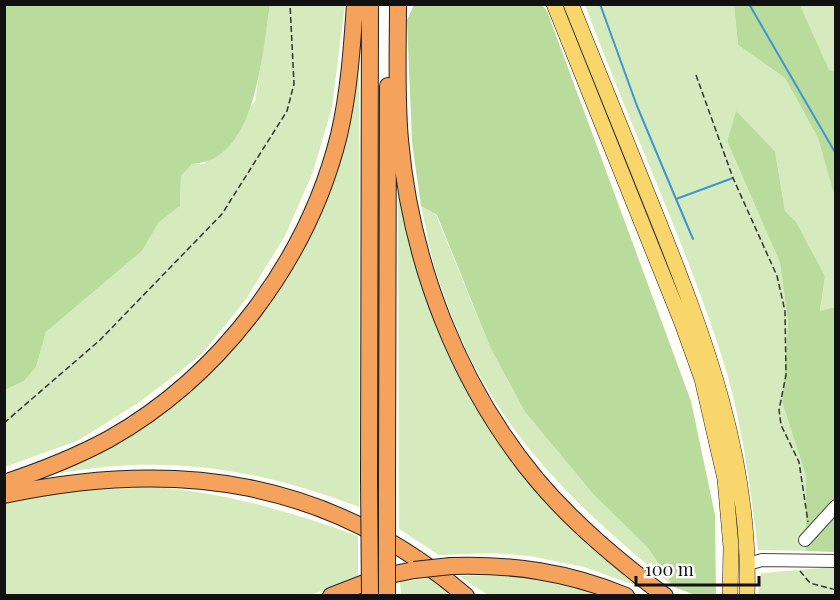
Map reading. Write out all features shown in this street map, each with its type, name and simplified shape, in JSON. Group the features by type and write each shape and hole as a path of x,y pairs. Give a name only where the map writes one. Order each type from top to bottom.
{"highway":[{"path":"4,483 80,454 111,438 162,403 216,354 256,308 298,239 331,162 348,90 355,4"},
{"path":"370,4 370,596"},
{"path":"387,596 388,4"},
{"path":"398,4 400,140 408,197 423,265 443,322 477,393 537,480 603,546 664,596"},
{"path":"4,495 72,482 142,477 180,477 247,487 286,496 357,524 414,557 466,596"},
{"path":"331,596 380,577 414,570 451,566 512,566 581,579 626,596"}],"main road":[{"path":"554,4 682,322 702,379 725,479 731,563 730,596"},
{"path":"571,4 703,336 729,428 748,564 747,596"},
{"path":"731,563 748,564"}],"street":[{"path":"805,540 836,506"},
{"path":"748,564 765,566 836,561"}],"path":[{"path":"4,423 100,340 222,214 288,111 294,84 290,4"},
{"path":"696,75 733,178 777,276 785,311 786,364 779,410 782,425 799,462 804,483 808,519 805,540"},
{"path":"799,562 800,574 810,583 836,590"}],"green space":[{"path":"5,4 270,5 264,49 252,101 243,125 230,144 214,158 192,164 181,176 180,206 159,222 142,251 46,332 36,367 24,381 5,390"},
{"path":"270,5 345,5 332,107 313,172 285,236 246,299 202,354 141,401 79,440 5,467 5,390 24,381 36,367 46,332 142,251 159,222 180,206 181,176 192,164 204,164 255,101"},
{"path":"414,5 542,5 547,11 691,401 715,515 716,595 695,595 674,587 648,548 594,495 525,412 490,347 437,215 421,206 412,142 407,20"},
{"path":"585,5 734,5 738,45 785,78 818,138 836,197 835,307 820,312 825,276 796,223 785,211 775,151 736,112 727,141 780,263 788,323 782,402 806,476 806,551 758,550 740,429 722,357 673,224"},
{"path":"734,5 800,5 829,70 835,72 835,197 818,138 785,78 738,45"},
{"path":"800,5 835,5 835,72 829,71"},
{"path":"359,70 359,507 285,483 212,469 176,465 138,465 100,467 61,473 59,470 205,375 327,194 347,140"},
{"path":"736,111 775,151 785,211 796,222 825,276 820,311 835,307 835,552 806,551 806,476 782,402 788,323 780,263 727,141"},
{"path":"398,195 479,409 635,585 584,567 530,556 491,553 439,555 399,529"},
{"path":"421,206 436,215 490,347 525,412 594,495 648,548 674,587 597,520 562,486 531,451 503,413 478,373 457,327 435,269"},
{"path":"156,487 234,499 358,536 358,576 311,595 5,595 4,504 66,491"},
{"path":"835,567 835,595 758,596 761,573"},
{"path":"507,575 565,583 604,595 488,595 459,576"},
{"path":"430,577 457,595 401,595 400,582"}],"waterway":[{"path":"600,4 637,106 676,199 733,178"},
{"path":"749,4 836,154"},
{"path":"676,199 693,239"}]}
